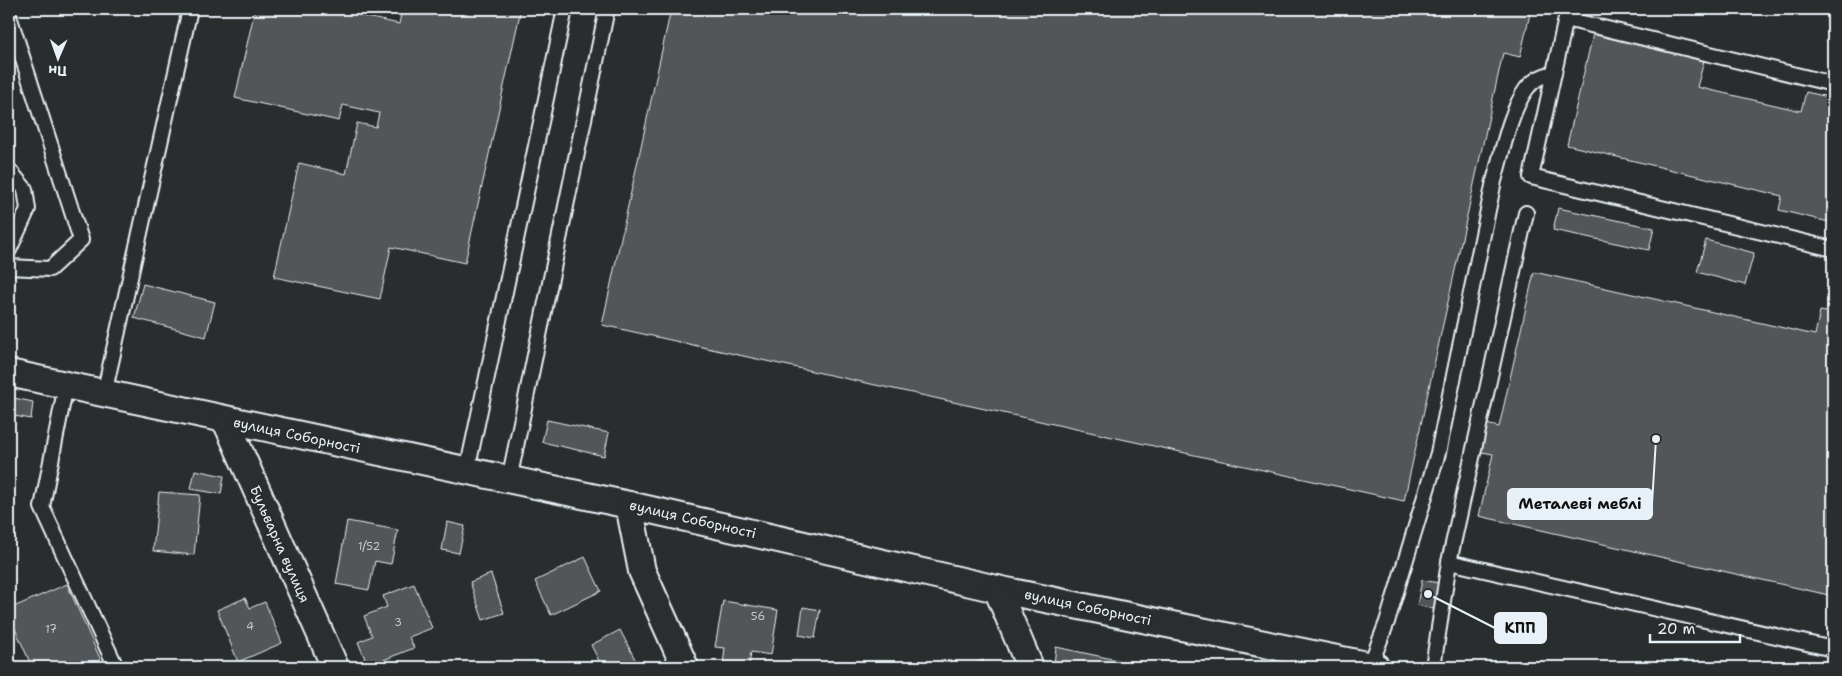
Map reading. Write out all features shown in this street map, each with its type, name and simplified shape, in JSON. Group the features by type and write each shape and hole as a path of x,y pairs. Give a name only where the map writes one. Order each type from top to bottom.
{"street":[{"name":"вулиця Соборності","path":"9,373 629,505 997,589 1371,667"},
{"name":"Бульварна вулиця","path":"226,420 335,667"},
{"path":"629,505 642,571 685,667"},
{"path":"997,589 1030,667"}],"lane":[{"path":"104,394 190,9"},
{"path":"468,471 565,9"},
{"path":"509,480 607,9"},
{"path":"1833,84 1567,14 1531,177 1833,248"},
{"path":"9,16 82,240 50,269 9,266"},
{"path":"1371,667 1387,622 1438,453 1494,181 1506,139 1519,102 1528,86 1541,76 1554,73"},
{"path":"9,170 25,189 28,209 9,250"},
{"path":"1433,667 1450,562 1526,213"},
{"path":"66,385 42,507 116,667"},
{"path":"1450,562 1833,649"}],"building":[{"path":"255,9 364,9 362,16 399,24 402,9 521,9 465,263 391,247 380,299 274,277 299,163 346,174 357,123 376,127 379,113 343,105 339,121 235,98"},
{"path":"671,9 1531,9 1520,57 1503,53 1404,501 602,325"},
{"path":"1593,34 1704,61 1697,87 1801,111 1806,92 1833,98 1833,223 1779,210 1782,196 1567,145"},
{"path":"1558,208 1654,228 1649,250 1553,230"},
{"path":"1706,240 1754,253 1745,285 1697,272"},
{"path":"1534,272 1815,335 1820,311 1833,313 1833,596 1479,516 1493,454 1476,451 1482,423 1499,427"},
{"path":"143,284 215,302 206,337 134,318"},
{"path":"9,397 33,402 31,419 9,415"},
{"path":"547,420 609,433 604,456 542,442"},
{"path":"195,470 224,476 221,494 191,489"},
{"path":"159,492 200,495 194,555 153,551"},
{"path":"347,521 398,530 391,564 375,561 369,590 336,584"},
{"path":"447,522 465,526 459,553 442,550"},
{"path":"585,557 601,591 551,615 535,581"},
{"path":"491,574 504,613 483,620 470,582"},
{"path":"1422,580 1439,583 1434,609 1417,605"},
{"path":"67,584 104,667 32,667 9,615 9,609"},
{"path":"414,584 432,628 409,637 414,648 368,666 358,642 372,636 364,616 387,607 383,596"},
{"path":"245,598 250,608 265,602 282,643 238,662 217,610"},
{"path":"723,601 778,610 771,655 751,652 749,667 723,665 725,648 715,647"},
{"path":"803,607 820,610 815,638 799,635"},
{"path":"620,630 639,667 602,667 591,645"},
{"path":"1056,647 1150,667 1068,667 1054,664"},
{"path":"983,660 986,667 967,667"}],"place":[{"name":"Металеві меблі","path":"1656,439"},
{"name":"КПП","path":"1428,594"}]}
